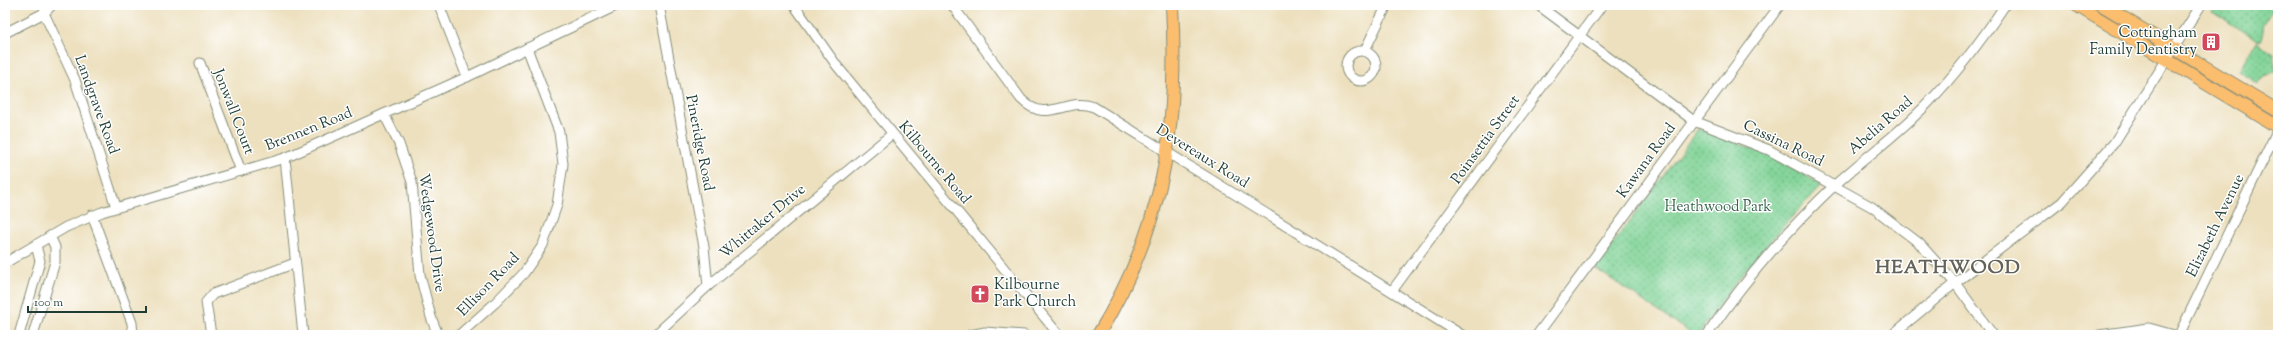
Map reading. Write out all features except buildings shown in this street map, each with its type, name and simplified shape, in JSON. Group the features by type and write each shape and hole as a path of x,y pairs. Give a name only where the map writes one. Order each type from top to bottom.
{"main road":[{"path":"1098,335 1114,307 1141,251 1156,207 1168,153 1175,70 1172,5"},
{"path":"2102,5 2278,111"},
{"path":"2078,6 2278,128"}],"street":[{"path":"5,33 44,13 52,5"},
{"path":"439,5 467,76"},
{"name":"Brennen Road","path":"5,263 50,236 92,215 285,158 467,76 618,5"},
{"name":"Pineridge Road","path":"659,5 704,247 708,286"},
{"name":"Kilbourne Road","path":"794,5 837,66 1059,335"},
{"name":"Devereaux Road","path":"952,5 1025,103 1044,112 1078,104 1088,105 1462,335"},
{"path":"1365,50 1387,5"},
{"name":"Cassina Road","path":"1538,5 1694,120 1769,150 1872,207 1919,243 1955,283 1993,335"},
{"name":"Poinsettia Street","path":"1392,291 1581,36 1602,5"},
{"name":"Kawana Road","path":"1538,335 1694,120 1780,5"},
{"name":"Abelia Road","path":"1708,335 1767,256 1834,185 1928,103 1990,29 2005,5"},
{"path":"1892,335 1955,283 2062,202 2114,143 2201,5"},
{"name":"Landgrave Road","path":"44,13 75,80 116,207"},
{"name":"Ellison Road","path":"459,335 495,303 524,273 543,245 557,205 563,164 559,132 527,48"},
{"name":"Jonwall Court","path":"200,63 241,171"},
{"name":"Wedgewood Drive","path":"384,114 399,144 412,182 420,276 430,317 438,335"},
{"name":"Elizabeth Avenue","path":"2179,335 2278,128"},
{"name":"Whittaker Drive","path":"655,335 708,286 892,134"},
{"path":"285,158 303,335"},
{"path":"92,215 132,323 133,335"},
{"path":"33,335 55,262 55,247 50,236"},
{"path":"19,335 40,261 36,245"},
{"path":"211,335 206,302 213,294 295,263"},
{"path":"2099,335 2149,328 2174,335"},
{"path":"970,335 985,332 1024,335"}],"green space":[{"path":"2217,5 2274,5 2263,26 2264,31 2262,39 2258,40 2212,12"},
{"path":"2257,41 2273,54 2276,72 2265,76 2257,83 2239,71"},
{"name":"Heathwood Park","path":"1698,129 1769,155 1822,185 1756,257 1726,295 1698,335 1693,335 1595,268"}],"place":[{"name":"Cottingham Family Dentistry","path":"2211,42"},
{"name":"Kilbourne Park Church","path":"980,294"}],"district":[{"name":"HEATHWOOD","path":"1948,268"}]}
